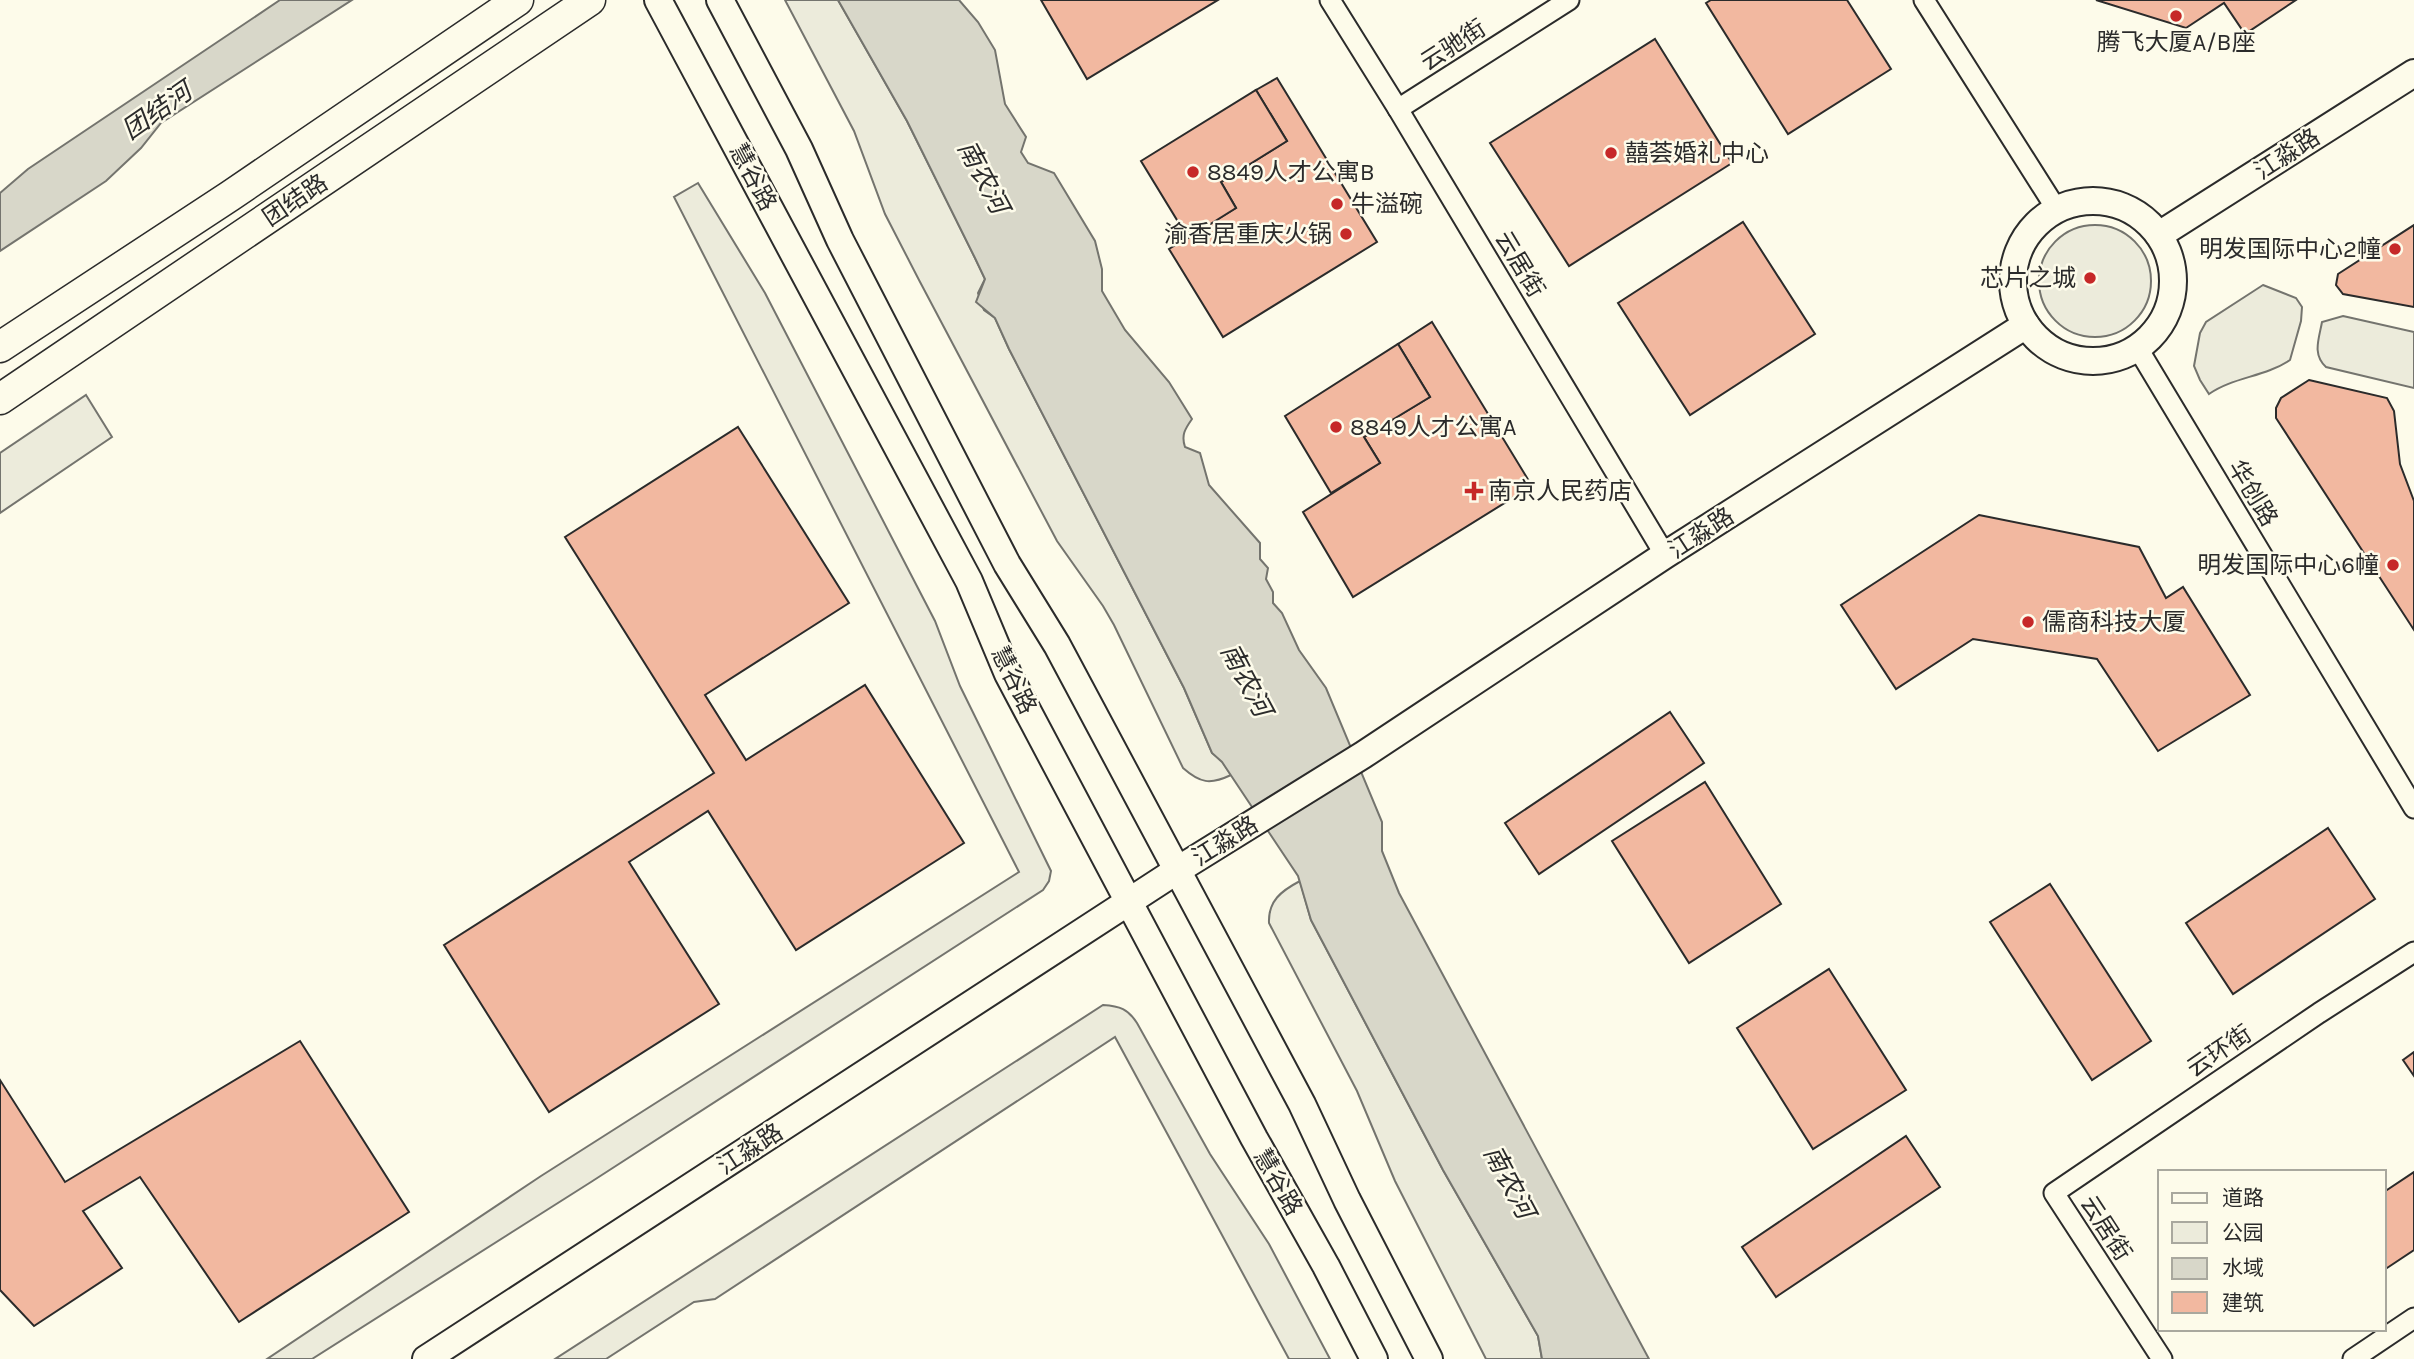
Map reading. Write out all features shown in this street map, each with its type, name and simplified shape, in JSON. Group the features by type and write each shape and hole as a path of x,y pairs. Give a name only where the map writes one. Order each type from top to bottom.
{"main road":[{"name":"团结路","path":"0,347 230,196 517,0"},
{"name":"团结路","path":"0,399 590,0"},
{"name":"慧谷路","path":"658,0 969,581 1008,674 1374,1359"},
{"name":"慧谷路","path":"720,0 799,149 840,240 1007,564 1057,645 1302,1104 1347,1200 1429,1359"},
{"name":"江淼路","path":"2159,235 2414,73"},
{"path":"2087,200 2115,203 2138,214 2159,235 2169,253 2174,278 2170,303 2160,326 2137,347 2120,357 2095,361 2070,358 2046,346 2026,326 2015,300 2013,272 2021,246 2038,223 2057,210 2087,200"},
{"name":"江淼路","path":"426,1359 1176,872 1363,755 1665,555 2026,326"}],"street":[{"name":"云居街","path":"1330,0 1665,555"},
{"name":"云驰街","path":"1398,109 1569,0"},
{"path":"1924,0 2057,210"},
{"name":"华创路","path":"2137,347 2414,808"},
{"name":"云环街","path":"2054,1193 2319,1013 2414,952"},
{"name":"云居街","path":"2054,1193 2162,1359"},
{"path":"2353,1359 2414,1318"}],"green space":[{"path":"785,0 838,0 907,121 985,279 978,293 984,310 995,318 1184,688 1212,753 1222,761 1231,775 1206,781 1183,768 1114,625 1057,541 919,280 885,214 854,131"},
{"path":"698,183 765,293 935,621 960,686 1051,871 1049,881 1043,890 312,1359 267,1359 541,1176 1019,872 674,197"},
{"path":"2095,225 2116,229 2135,241 2147,260 2151,281 2147,302 2135,321 2116,333 2095,337 2074,333 2055,321 2043,302 2039,281 2043,260 2055,241 2074,229"},
{"path":"2263,285 2296,298 2302,307 2301,321 2290,360 2209,394 2194,366 2200,333 2206,322"},
{"path":"2343,316 2414,332 2414,388 2326,367 2318,352 2322,322"},
{"path":"86,395 112,437 0,513 0,453"},
{"path":"1300,881 1311,920 1443,1170 1538,1336 1542,1359 1486,1359 1395,1181 1357,1091 1269,923 1273,903"},
{"path":"1103,1005 1123,1009 1137,1023 1210,1154 1269,1244 1330,1359 1289,1359 1115,1037 715,1299 694,1302 606,1359 555,1359"}],"water":[{"name":"团结河","path":"280,0 352,0 161,123 141,148 106,181 0,251 0,193 28,169"},
{"name":"南农河","path":"838,0 959,0 978,22 995,50 1005,104 1026,137 1021,152 1028,163 1054,173 1095,241 1102,269 1102,291 1125,330 1169,382 1192,419 1184,432 1185,447 1200,453 1209,485 1260,543 1260,559 1268,568 1266,579 1273,592 1273,603 1282,613 1299,650 1326,688 1382,822 1382,851 1399,893 1649,1359 1542,1359 1538,1336 1443,1170 1311,920 1298,876 1222,762 1212,753 1184,688 995,318 976,302 985,279 907,121"}],"building":[{"path":"1041,0 1218,0 1087,79"},
{"path":"1711,0 1847,0 1891,69 1788,134 1706,3"},
{"name":"腾飞大厦A/B座","path":"2096,0 2296,0 2245,34 2224,3 2186,28"},
{"name":"囍荟婚礼中心","path":"1655,39 1732,163 1569,266 1490,143"},
{"path":"1277,78 1377,242 1223,337 1169,249 1236,208 1221,182 1287,141 1256,90"},
{"name":"8849人才公寓B","path":"1256,90 1287,141 1221,182 1236,208 1188,238 1141,161"},
{"path":"1743,222 1815,334 1690,415 1618,303"},
{"name":"明发国际中心2幢","path":"2414,225 2414,307 2343,294 2336,285 2338,274"},
{"path":"1432,322 1532,486 1353,597 1303,512 1380,463 1364,437 1430,397 1398,344"},
{"name":"8849人才公寓A","path":"1398,344 1430,397 1364,437 1380,463 1331,493 1285,416"},
{"name":"明发国际中心6幢","path":"2309,380 2387,398 2394,411 2400,464 2414,501 2414,630 2276,418 2276,408 2281,398"},
{"path":"738,427 849,603 705,695 746,760 865,685 964,843 796,950 708,811 629,862 719,1004 549,1112 444,945 714,773 565,537"},
{"name":"儒商科技大厦","path":"1979,515 2139,547 2166,598 2183,587 2250,695 2158,751 2097,659 1973,639 1896,689 1841,605"},
{"path":"1670,712 1704,763 1539,874 1505,823"},
{"path":"1705,782 1781,904 1689,963 1612,841"},
{"path":"2328,828 2375,899 2233,994 2186,923"},
{"path":"2050,884 2151,1041 2092,1080 1990,922"},
{"path":"1829,969 1906,1090 1813,1149 1737,1028"},
{"path":"300,1041 409,1212 239,1322 140,1177 83,1211 122,1268 34,1326 0,1290 0,1080 65,1182"},
{"path":"2414,1052 2414,1076 2403,1060"},
{"path":"1906,1136 1940,1187 1776,1297 1742,1247"},
{"path":"2414,1172 2414,1250 2386,1269 2386,1191"}],"place":[{"name":"腾飞大厦A/B座","path":"2176,16"},
{"name":"囍荟婚礼中心","path":"1611,153"},
{"name":"8849人才公寓B","path":"1193,172"},
{"name":"牛溢碗","path":"1337,204"},
{"name":"渝香居重庆火锅","path":"1346,234"},
{"name":"明发国际中心2幢","path":"2395,249"},
{"name":"芯片之城","path":"2090,278"},
{"name":"8849人才公寓A","path":"1336,427"},
{"name":"南京人民药店","path":"1474,491"},
{"name":"明发国际中心6幢","path":"2393,565"},
{"name":"儒商科技大厦","path":"2028,622"}]}
